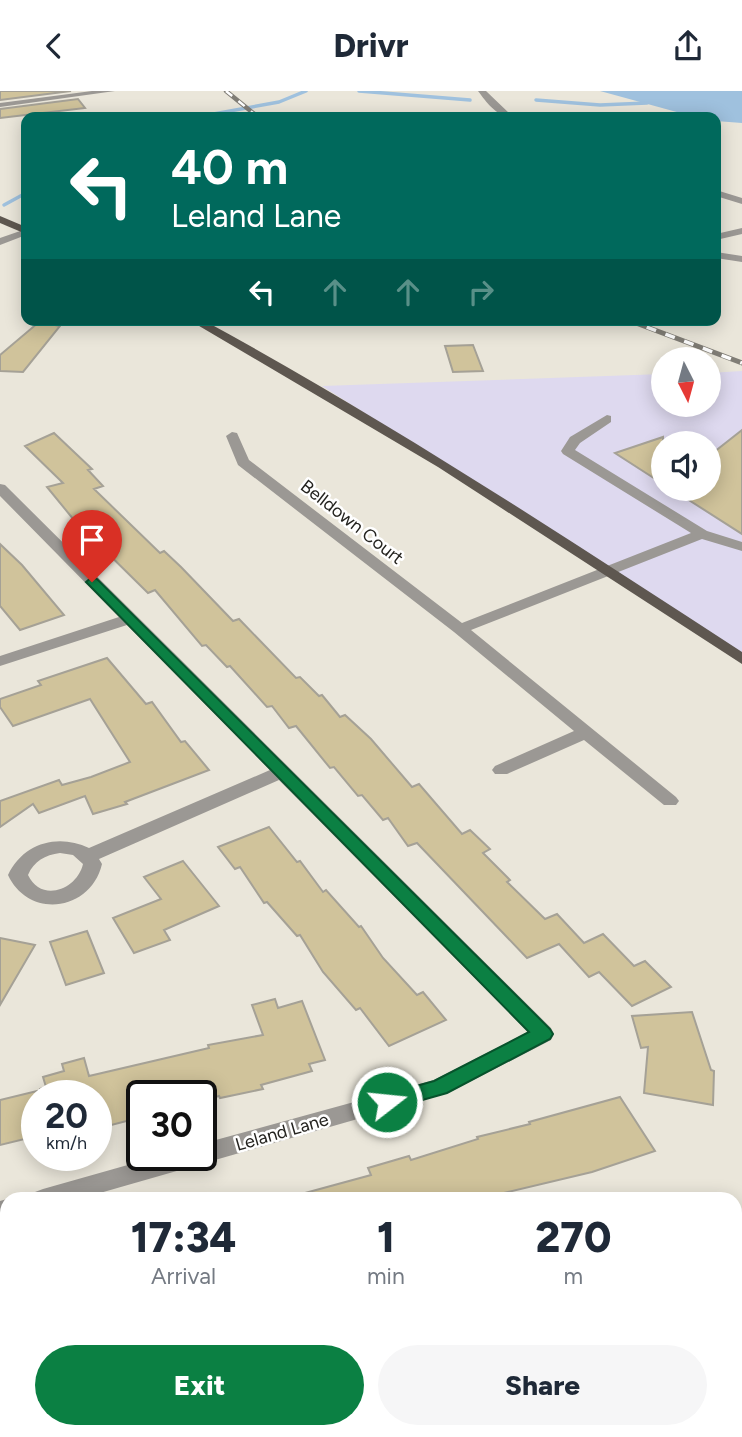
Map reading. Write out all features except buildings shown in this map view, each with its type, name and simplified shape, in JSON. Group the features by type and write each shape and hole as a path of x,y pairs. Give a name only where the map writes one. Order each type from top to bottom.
{"main road":[{"path":"0,219 21,230"},
{"path":"205,326 289,372 443,464 742,659"}],"street":[{"path":"0,105 111,91"},
{"path":"482,91 503,112"},
{"path":"721,195 742,201"},
{"path":"721,236 742,232"},
{"path":"0,241 21,234"},
{"path":"721,256 742,259"},
{"path":"607,419 575,440 568,451 702,534 742,547"},
{"name":"Belldown Court","path":"232,436 243,463 460,629 670,801"},
{"name":"Leland Lane","path":"0,488 543,1034 440,1087 217,1150"},
{"path":"460,629 702,534"},
{"path":"0,661 129,619"},
{"path":"501,770 587,732"},
{"path":"88,856 281,772"},
{"name":"Leland Lane","path":"68,1192 143,1171"}],"shaded area":[{"path":"742,371 742,654 322,386 651,374 651,417 721,417 721,372"}],"water":[{"path":"600,91 742,91 742,123 721,121 721,112 677,112"}],"waterway":[{"path":"224,112 279,102 306,91"},
{"path":"359,91 470,100"},
{"path":"536,100 600,105 647,103"},
{"path":"4,205 21,196"}],"railway":[{"path":"226,91 252,112"},
{"path":"644,326 742,363"}],"route":[{"path":"92,582 543,1034 440,1087 387,1102"}]}
